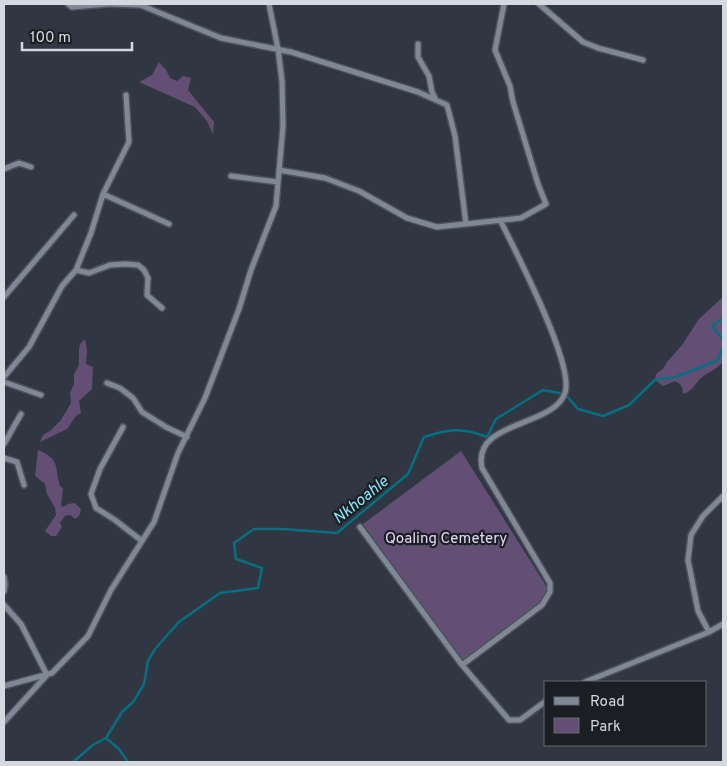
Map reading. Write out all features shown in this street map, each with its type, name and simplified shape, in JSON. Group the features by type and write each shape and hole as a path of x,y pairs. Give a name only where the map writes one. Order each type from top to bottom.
{"street":[{"path":"68,4 72,7 138,4 221,38 243,44 278,48 418,92 446,105 455,136 466,224"},
{"path":"4,686 52,673 88,636 111,590 154,522 178,454 206,398 230,336 250,270 276,206 283,126 282,81 278,48 269,4"},
{"path":"279,170 325,178 359,190 407,218 437,227 521,218 546,204 538,184 513,102 510,86 495,50 504,4"},
{"path":"539,4 583,42 598,48 644,60"},
{"path":"418,44 418,57 429,76 432,92 436,100"},
{"path":"4,377 29,347 62,286 76,270 91,233 103,194 129,142 126,95"},
{"path":"4,169 19,163 32,167"},
{"path":"231,176 278,182"},
{"path":"103,194 169,224"},
{"path":"4,297 74,215"},
{"path":"462,665 542,605 550,592 550,583 487,476 481,461 484,448 497,434 555,408 565,394 567,384 558,350 536,292 500,220"},
{"path":"76,270 88,273 110,265 125,264 138,266 144,270 148,278 147,295 162,308"},
{"path":"4,382 40,395"},
{"path":"107,383 120,388 133,398 142,412 187,438"},
{"path":"4,444 21,414"},
{"path":"123,427 100,469 91,494 96,508 142,541"},
{"path":"4,458 17,462 24,485"},
{"path":"709,632 698,611 688,560 691,535 703,516 723,496"},
{"path":"360,527 462,665 509,720 520,720 544,702"},
{"path":"4,577 6,585 4,591"},
{"path":"4,605 21,624 47,675"},
{"path":"586,681 709,632 723,624"},
{"path":"4,722 47,675"}],"green space":[{"path":"159,62 170,78 177,81 183,76 191,78 188,90 214,122 213,134 207,121 195,107 139,82 152,75"},
{"path":"723,297 723,362 716,369 702,377 686,393 683,394 683,389 675,381 663,386 655,380 656,374 663,369 682,345 699,319"},
{"path":"85,339 87,350 86,364 93,367 92,389 79,401 81,413 76,416 67,429 40,442 43,435 61,420 71,403 70,393 74,384 74,374 79,365 80,344"},
{"path":"38,450 50,457 55,464 60,486 63,489 61,505 63,507 75,503 81,509 79,516 75,519 70,515 65,516 60,523 62,527 56,536 51,536 45,531 56,515 45,484 35,476"},
{"name":"Qoaling Cemetery","path":"461,451 550,592 542,605 462,665 363,524"}],"waterway":[{"name":"Nkhoahle","path":"723,318 712,326 723,340"},
{"name":"Nkhoahle","path":"73,762 93,745 106,738 122,712 133,702 144,684 148,661 155,649 179,622 220,593 258,588 262,568 236,559 234,543 254,529 337,533 408,474 424,437 456,430 463,430 487,437 496,419 543,390 565,394 578,409 603,416 629,405 655,380 676,377 718,360 723,346"},
{"path":"106,738 119,749 128,762"}]}
